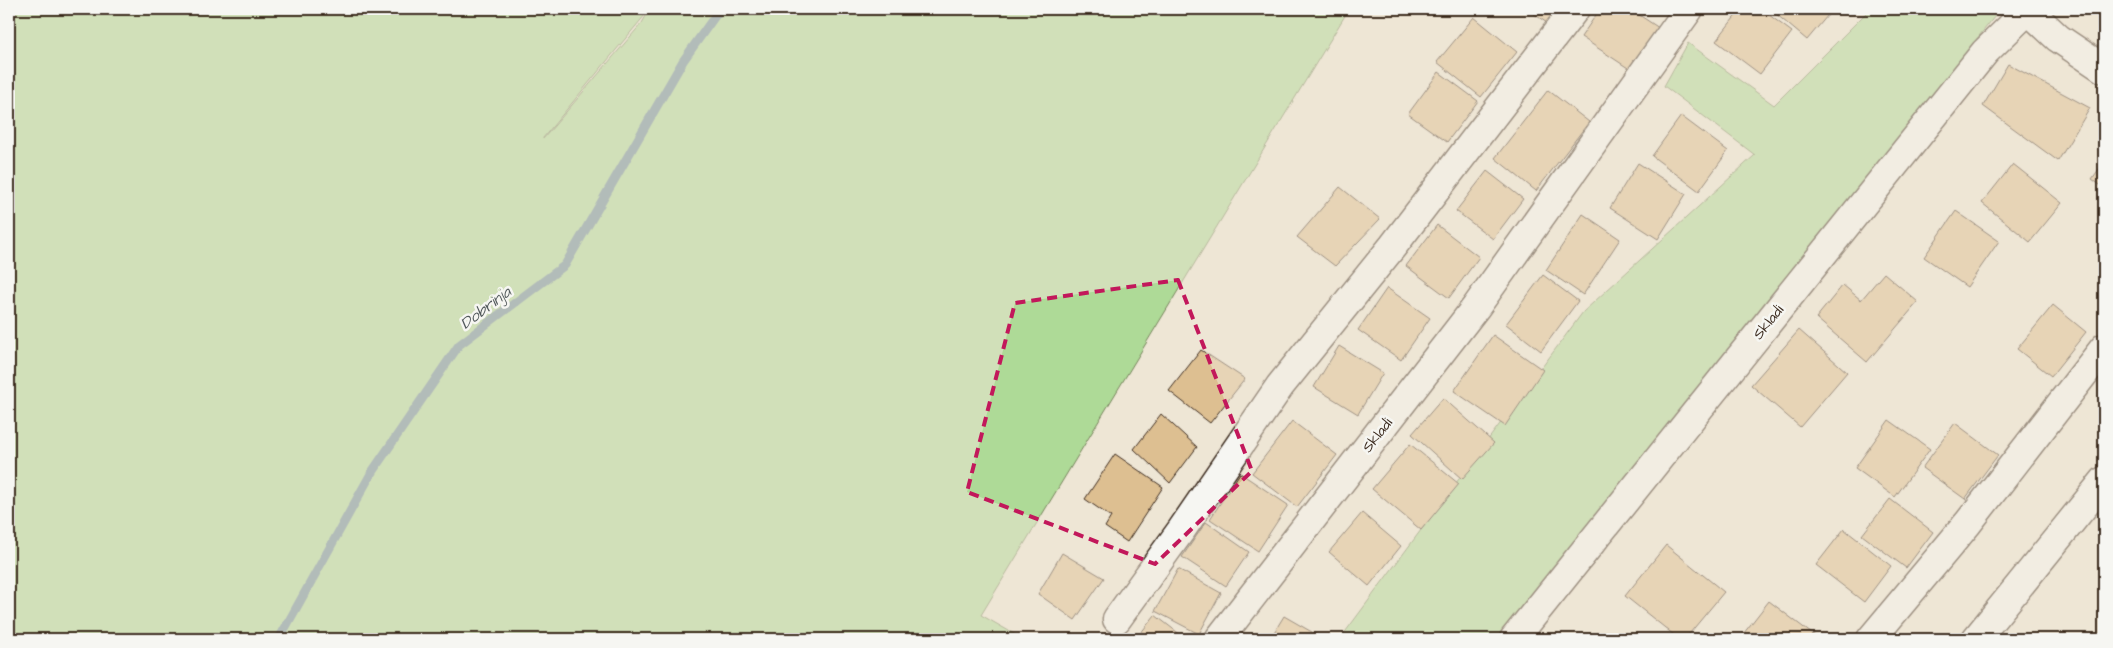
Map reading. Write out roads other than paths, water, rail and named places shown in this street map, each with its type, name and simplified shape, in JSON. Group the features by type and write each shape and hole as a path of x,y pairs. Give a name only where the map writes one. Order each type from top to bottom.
{"street":[{"path":"1117,619 1182,529 1280,386 1393,246 1575,9"},
{"name":"Skladi","path":"1218,639 1476,307 1689,9"},
{"name":"Skladi","path":"1514,639 1985,52 2027,9 2058,38 2104,69"},
{"path":"1871,639 1968,524 2104,348"},
{"path":"1976,639 2104,481"}],"waterway":[{"name":"Dobrinja","path":"279,639 372,472 459,345 565,265 683,61 720,9"}]}
